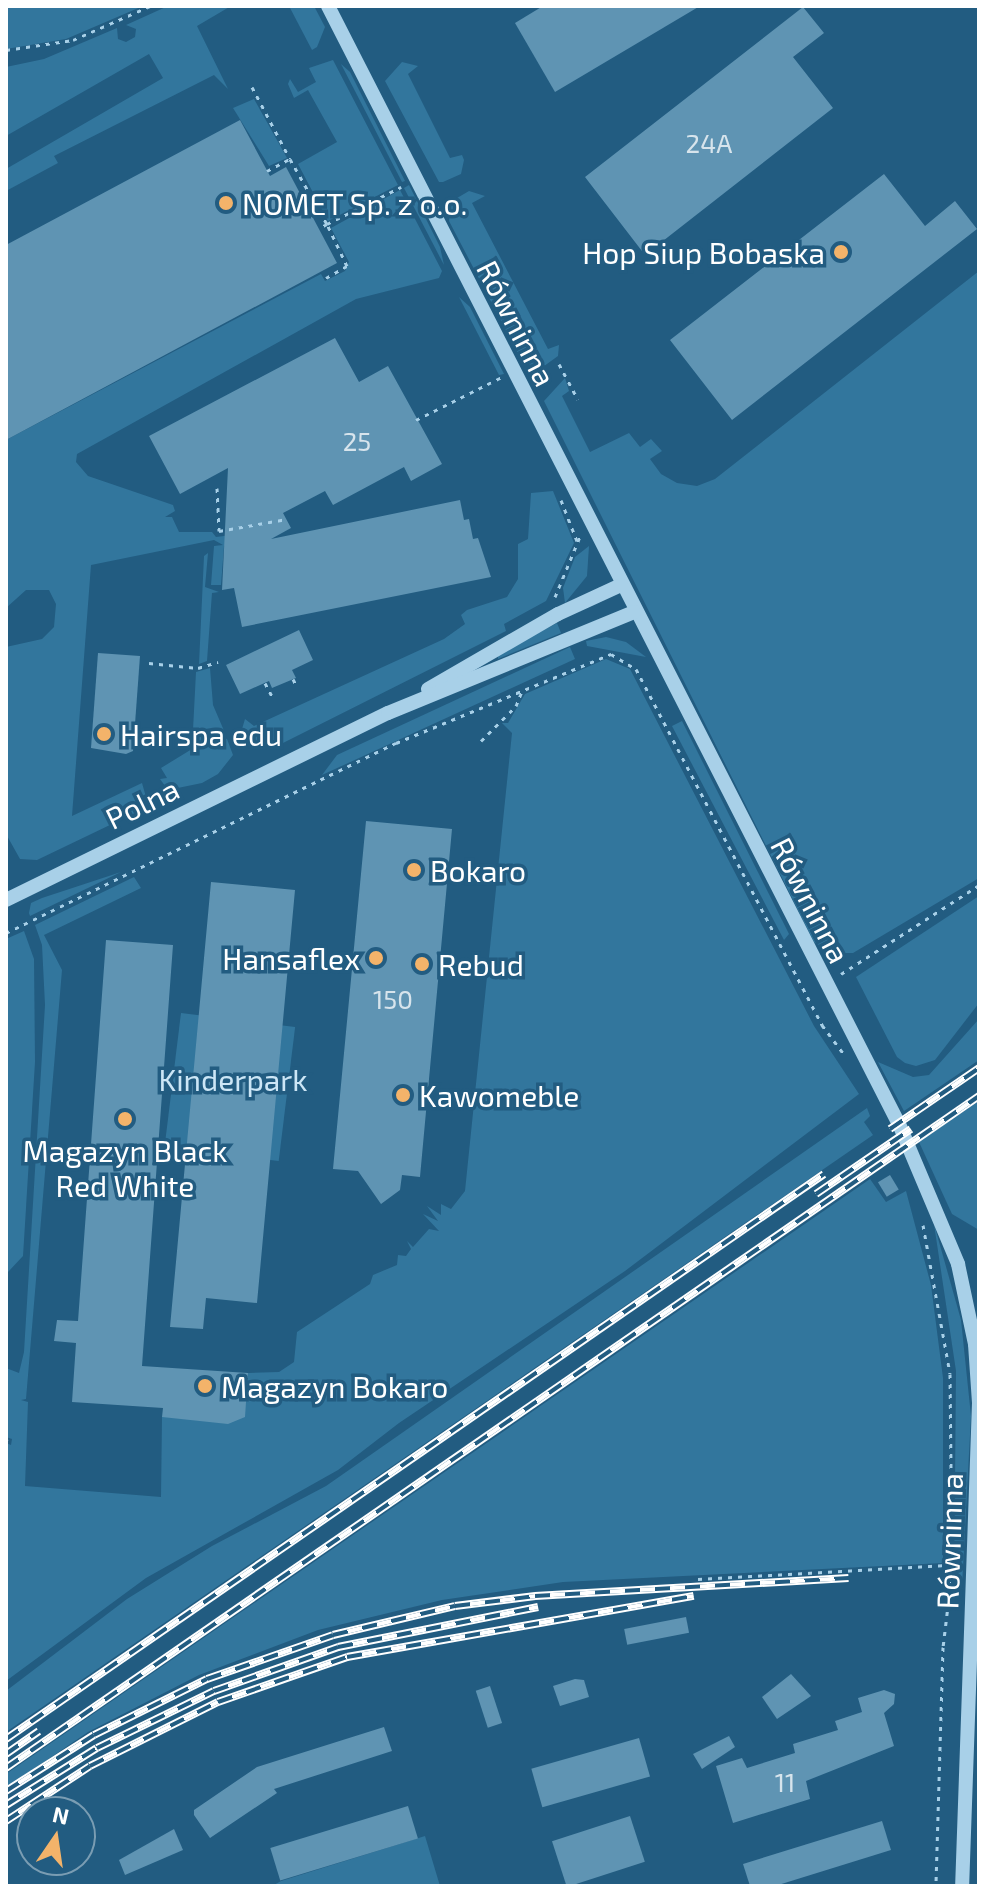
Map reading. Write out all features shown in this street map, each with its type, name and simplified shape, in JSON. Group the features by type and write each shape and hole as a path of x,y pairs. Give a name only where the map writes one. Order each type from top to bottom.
{"street":[{"name":"Równinna","path":"328,6 942,1218 977,1345 977,1545 962,1886"},
{"name":"Polna","path":"388,713 558,614 621,585"},
{"name":"Polna","path":"6,900 388,713 634,612"}],"path":[{"path":"6,50 73,40 150,6"},
{"path":"252,87 347,266 326,278"},
{"path":"267,171 290,159"},
{"path":"319,228 401,186 408,200"},
{"path":"559,364 578,399"},
{"path":"492,365 506,393"},
{"path":"416,420 513,372"},
{"path":"217,488 219,531 287,519"},
{"path":"558,493 577,541"},
{"path":"6,933 396,743 607,654 636,669 822,1025 851,1064"},
{"path":"149,663 198,668 218,662"},
{"path":"293,679 297,687"},
{"path":"265,683 273,698"},
{"path":"481,741 516,706 523,689"},
{"path":"825,984 979,885"},
{"path":"920,1212 950,1374 952,1565 943,1647 936,1886"},
{"path":"698,1579 952,1565"}],"green space":[{"path":"6,6 143,6 66,39 6,49"},
{"path":"168,6 231,6 197,26 228,89 214,75 54,156 58,163 6,191 6,169 163,78 149,54 6,136 6,67 44,59 117,28 118,39 126,42 135,37 136,29 126,25"},
{"path":"289,6 314,6 325,27 317,47 312,50"},
{"path":"333,60 398,185 328,221 298,164 337,142 308,90 294,98 288,84 290,79 298,92 316,82 309,68"},
{"path":"402,62 418,66 408,74 450,158 462,155 464,160 461,174 443,182 439,182 385,81"},
{"path":"341,64 350,72 405,181 402,182"},
{"path":"254,99 287,158 269,166 233,108"},
{"path":"409,185 440,247 444,265 404,188"},
{"path":"400,190 442,271 439,278 356,299 77,454 76,462 88,476 173,505 175,511 165,517 172,517 179,532 212,532 216,537 273,530 224,546 221,585 211,585 214,546 223,545 214,540 91,565 72,816 142,783 146,797 137,812 37,860 20,859 6,834 6,647 42,639 54,627 56,604 49,590 26,590 6,608 6,440 321,274 325,281 345,271 349,262 331,228"},
{"path":"469,191 485,196 472,203 548,349 559,345 558,356 540,369 522,361 449,221 452,201"},
{"path":"979,271 979,878 853,953 831,953 814,942 544,401 565,378 569,391 562,396 590,452 629,433 640,447 651,439 662,451 650,459 661,474 677,483 697,486 715,479"},
{"path":"459,297 470,307 504,374 499,375"},
{"path":"553,491 574,543 546,601 504,624 506,631 279,745 260,749 248,742 242,729 245,719 254,726 444,639 465,624 461,615 467,610 507,597 518,579 518,544 528,539 531,493"},
{"path":"589,546 587,576 565,603 563,588 575,557"},
{"path":"208,553 205,587 219,592 212,593 207,661 199,664 204,556"},
{"path":"557,623 561,633 498,659 498,654"},
{"path":"606,637 626,642 646,657 587,646 586,641"},
{"path":"570,647 575,659 322,775 337,755"},
{"path":"606,659 630,669 814,1026 859,1094 625,1271 399,1423 338,1470 146,1578 6,1681 6,1443 11,1445 12,1439 6,1437 6,1368 19,1373 24,1352 45,1005 42,945 35,925 134,877 141,888 44,935 62,970 26,1399 21,1400 28,1402 25,1486 161,1497 162,1417 244,1417 248,1373 279,1372 294,1362 297,1332 370,1284 373,1275 397,1265 398,1255 406,1256 411,1249 407,1241 413,1247 429,1229 439,1231 423,1214 438,1221 427,1206 441,1215 441,1204 451,1209 465,1191 512,733 502,723 508,723 525,694"},
{"path":"210,668 213,705 225,733 219,736 227,739 233,755 218,774 202,783 168,790 160,779 167,778 161,768 192,749 196,672"},
{"path":"682,721 789,934 784,940 672,726"},
{"path":"121,872 30,916 31,903"},
{"path":"979,896 979,1003 935,1060 916,1066 905,1063 897,1057 856,977"},
{"path":"24,931 34,959 35,1062 23,1256 8,1272 6,939"},
{"name":"Kinderpark","path":"181,1013 295,1027 279,1161 165,1147"},
{"path":"979,1019 979,1060 904,1111 878,1062 913,1077 929,1075"},
{"path":"979,1101 979,1230 952,1214 919,1142"},
{"path":"867,1108 870,1116 864,1122 873,1135 6,1732 6,1691 127,1599 212,1546 326,1486"},
{"path":"870,1179 886,1202 906,1191 931,1285 943,1378 943,1563 563,1582 442,1600 318,1630 199,1675 88,1732 6,1788 6,1774"},
{"path":"934,1224 961,1320 971,1416 962,1586 954,1597 956,1371"},
{"path":"425,1836 440,1886 274,1885 281,1881"}],"building":[{"path":"543,6 700,6 555,92 515,23"},
{"path":"803,7 824,33 793,57 833,108 645,255 585,177"},
{"path":"240,120 270,176 286,167 337,263 6,440 6,245"},
{"path":"884,174 925,226 955,201 977,229 732,420 670,340"},
{"path":"335,338 359,382 388,366 442,464 411,481 404,467 333,505 325,491 283,513 291,528 271,539 460,500 464,520 469,519 473,539 478,538 491,577 242,627 234,588 222,590 228,468 180,494 149,436"},
{"path":"299,630 313,660 292,670 296,678 272,688 269,681 240,694 226,665"},
{"path":"98,653 140,656 133,751 126,754 91,748"},
{"path":"366,821 452,829 420,1177 402,1175 400,1190 381,1204 358,1171 333,1169"},
{"path":"211,882 295,890 257,1303 206,1298 203,1329 170,1327"},
{"path":"106,940 173,945 142,1366 248,1373 245,1417 228,1424 162,1417 163,1408 72,1402 76,1343 54,1341 57,1320 78,1321"},
{"path":"890,1175 899,1190 887,1197 878,1182"},
{"path":"686,1617 689,1633 627,1645 624,1629"},
{"path":"791,1674 811,1696 777,1719 762,1697"},
{"path":"575,1679 584,1680 589,1697 560,1706 553,1686"},
{"path":"490,1686 502,1723 488,1728 476,1691"},
{"path":"884,1690 895,1694 894,1704 884,1713 894,1746 806,1781 810,1799 733,1823 716,1766 742,1758 747,1768 795,1753 793,1744 838,1730 835,1721 862,1712 858,1698"},
{"path":"384,1727 392,1751 274,1789 277,1793 210,1838 194,1815 194,1810 257,1767"},
{"path":"729,1736 735,1747 702,1769 693,1754"},
{"path":"639,1738 650,1776 542,1807 531,1769"},
{"path":"408,1806 418,1839 280,1881 270,1848"},
{"path":"630,1816 645,1862 567,1886 552,1841"},
{"path":"882,1821 891,1850 775,1886 750,1886 743,1864"},
{"path":"174,1829 183,1850 125,1875 119,1860"}],"railway":[{"path":"890,1129 979,1068"},
{"path":"6,1768 979,1096"},
{"path":"816,1194 911,1129"},
{"path":"6,1739 824,1174"},
{"path":"6,1791 94,1735 207,1679 333,1635 455,1606 535,1596 848,1578"},
{"path":"6,1821 90,1766 218,1702 347,1657 694,1596"},
{"path":"6,1805 97,1748 214,1691 338,1647 538,1607"},
{"path":"6,1754 39,1731"}],"place":[{"name":"NOMET Sp. z o.o.","path":"226,203"},
{"name":"Hop Siup Bobaska","path":"841,252"},
{"name":"Hairspa edu","path":"104,734"},
{"name":"Bokaro","path":"414,870"},
{"name":"Hansaflex","path":"376,958"},
{"name":"Rebud","path":"422,964"},
{"name":"Kawomeble","path":"403,1095"},
{"name":"Magazyn Black Red White","path":"125,1119"},
{"name":"Magazyn Bokaro","path":"205,1386"}]}
